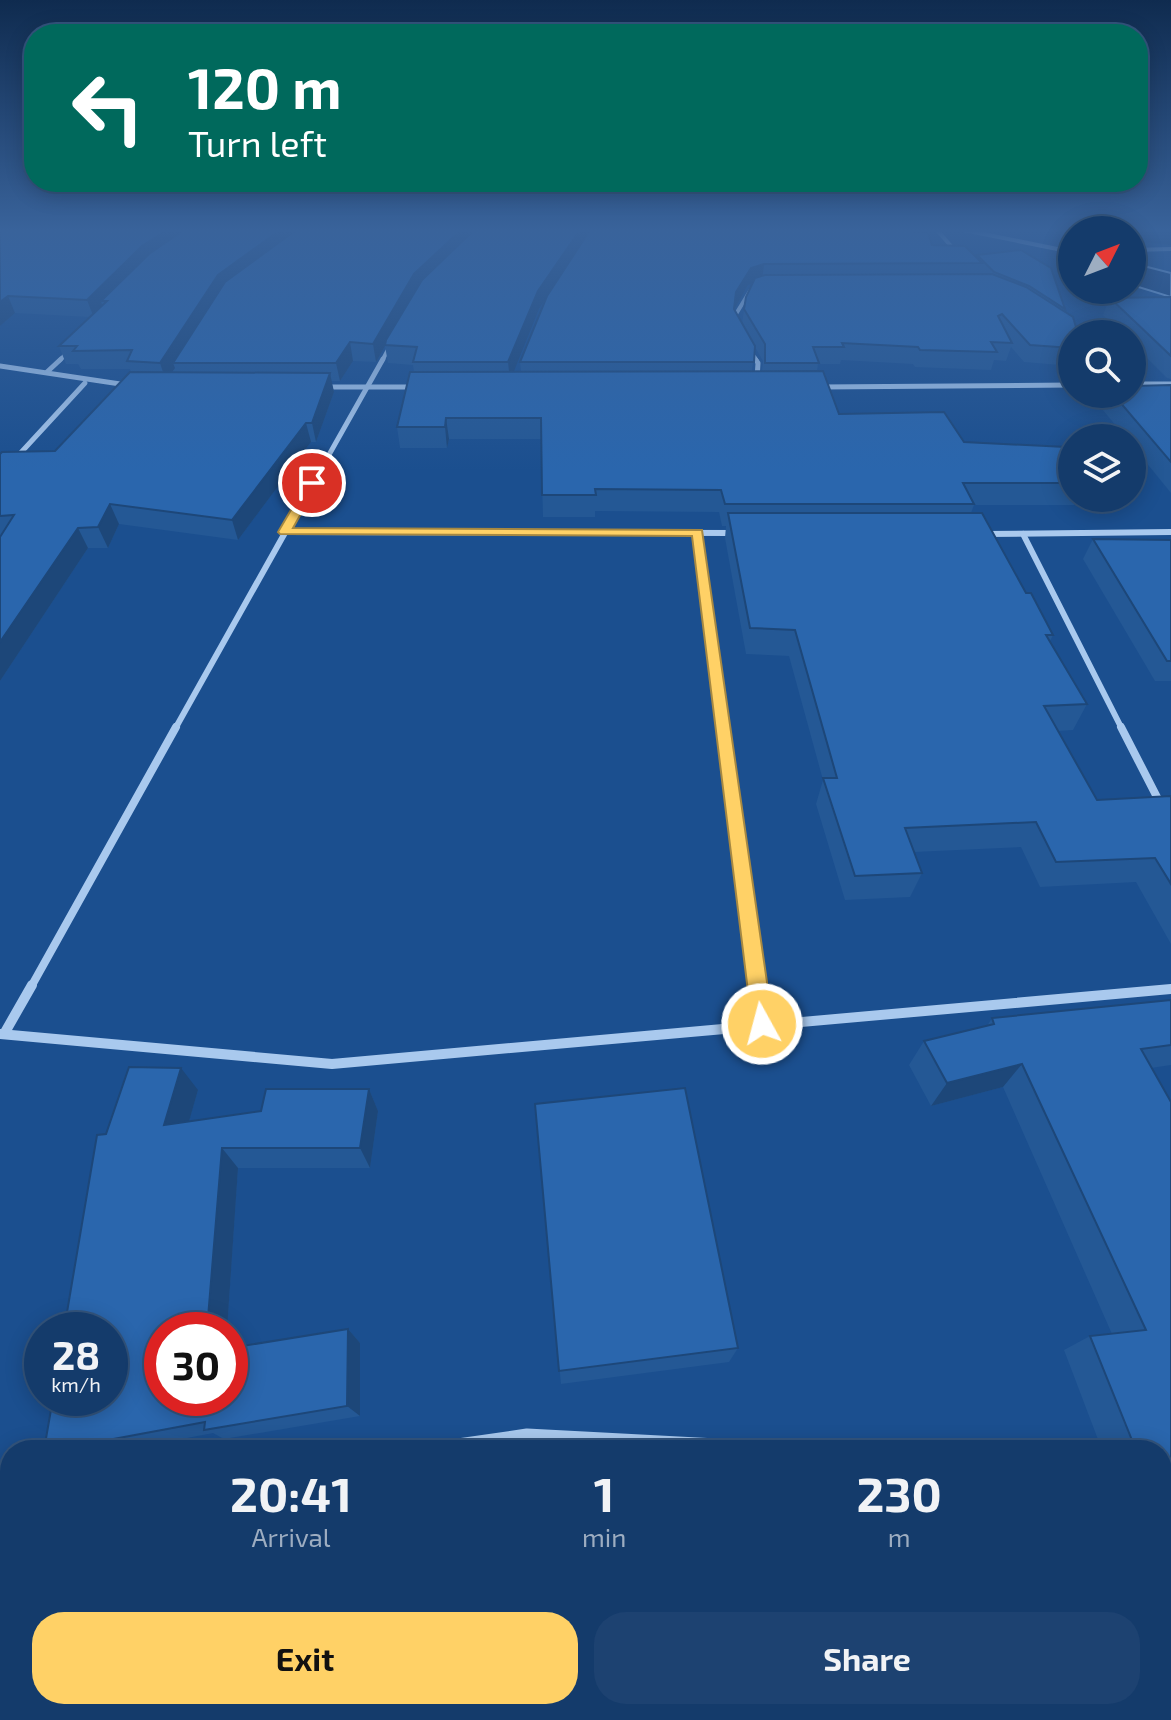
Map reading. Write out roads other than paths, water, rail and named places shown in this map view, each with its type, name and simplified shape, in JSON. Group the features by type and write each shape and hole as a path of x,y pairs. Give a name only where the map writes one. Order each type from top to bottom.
{"street":[{"path":"737,333 738,310"},
{"path":"397,334 2,1034 332,1064 1171,989"},
{"path":"47,372 78,342"},
{"path":"744,343 758,363 756,387"},
{"path":"0,366 47,372 85,383 141,386"},
{"path":"7,468 85,383"},
{"path":"1148,384 1171,384"},
{"path":"1148,384 1171,402"},
{"path":"819,387 1058,385"},
{"path":"321,387 426,387"},
{"path":"285,532 744,533"},
{"path":"976,533 1171,532"},
{"path":"698,533 762,1024"},
{"path":"1023,534 1159,801"},
{"path":"492,1440 527,1435 622,1440"}]}
